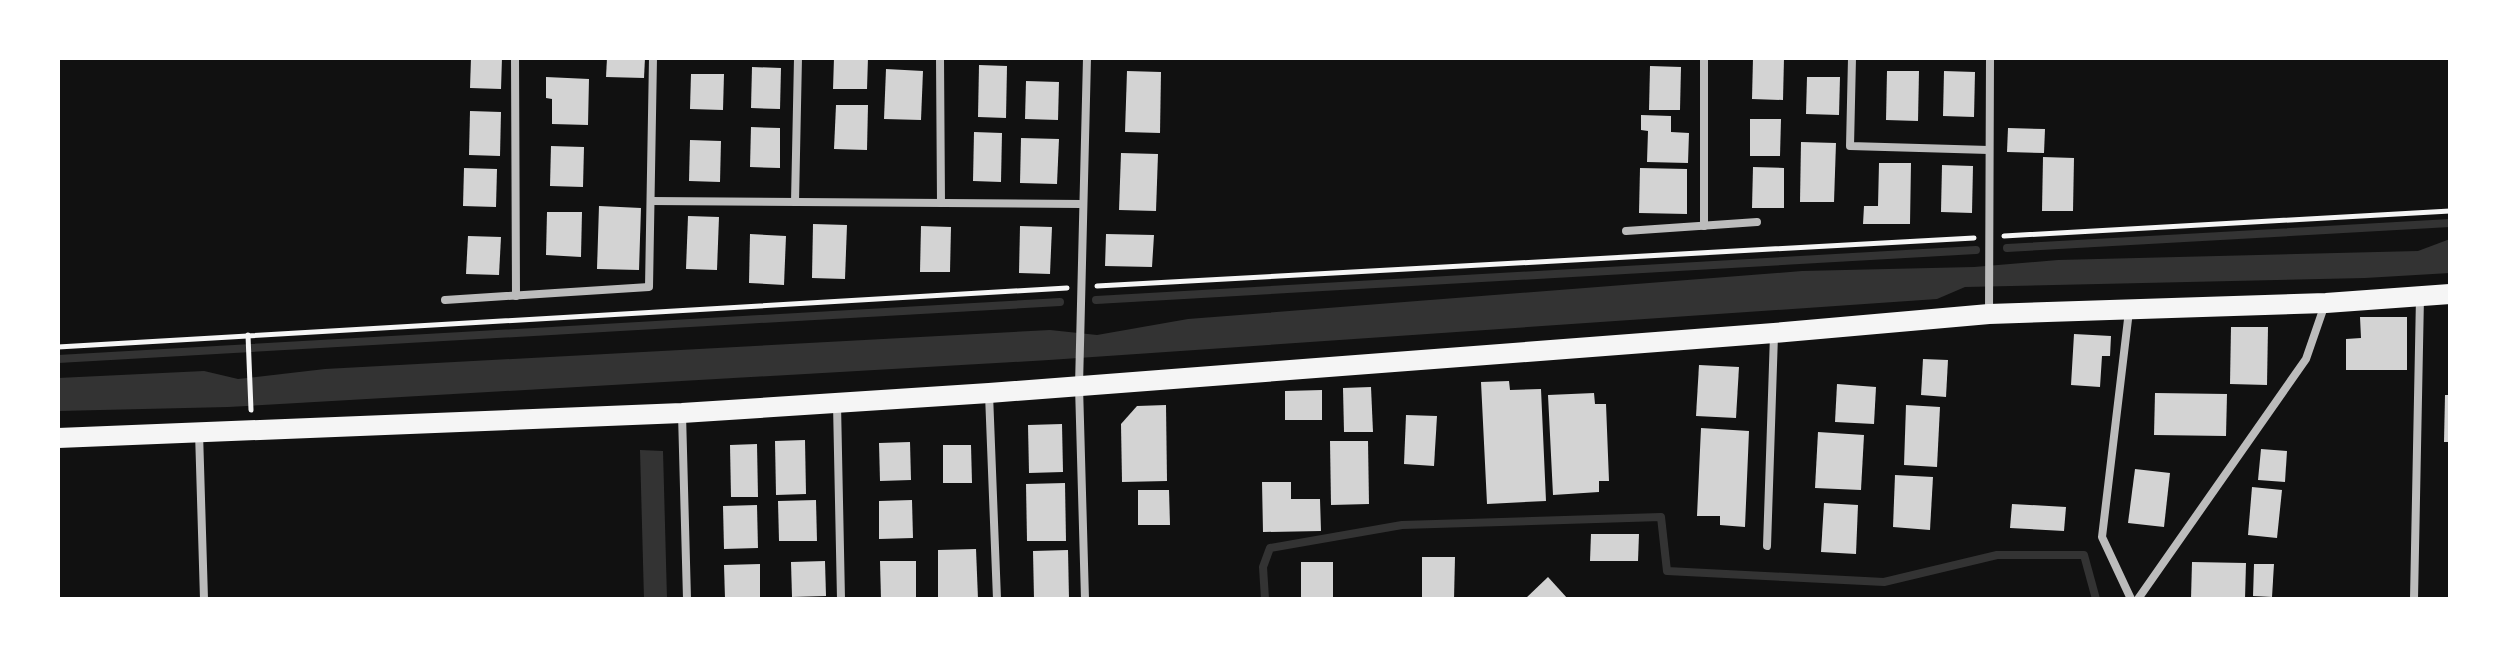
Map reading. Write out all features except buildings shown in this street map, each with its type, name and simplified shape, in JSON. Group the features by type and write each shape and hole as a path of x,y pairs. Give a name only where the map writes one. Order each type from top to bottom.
{"main road":[{"path":"58,438 682,413 989,393 1080,381 1774,333 1989,314 2326,303 2450,294"}],"street":[{"path":"515,58 516,296"},
{"path":"445,300 649,287 653,58"},
{"path":"795,202 798,58"},
{"path":"940,58 941,203"},
{"path":"1085,599 1080,287 1087,58"},
{"path":"1704,58 1704,226"},
{"path":"1852,58 1850,146 1989,150"},
{"path":"1989,314 1990,58"},
{"path":"651,201 1082,204"},
{"path":"1626,231 1757,222"},
{"path":"2414,599 2420,296"},
{"path":"2138,599 2306,359 2326,303"},
{"path":"2129,310 2102,537 2131,599"},
{"path":"1767,546 1774,333"},
{"path":"989,393 997,599"},
{"path":"837,403 841,599"},
{"path":"682,413 687,599"},
{"path":"199,431 204,599"}],"path":[{"path":"58,347 2450,211"},
{"path":"248,335 252,429"}],"shaded area":[{"path":"2450,239 2450,273 2365,278 1965,287 1937,299 1049,360 228,407 58,411 58,378 204,371 238,379 325,369 1050,330 1097,335 1188,319 1802,271 1974,267 2058,260 2418,251"},
{"path":"640,450 663,451 667,599 644,599"}],"waterway":[{"path":"2007,248 2450,223"},
{"path":"1096,300 1976,250"},
{"path":"58,359 1060,302"},
{"path":"1265,599 1263,567 1270,548 1402,525 1661,517 1667,571 1884,582 1997,555 2084,555 2096,599"}]}
